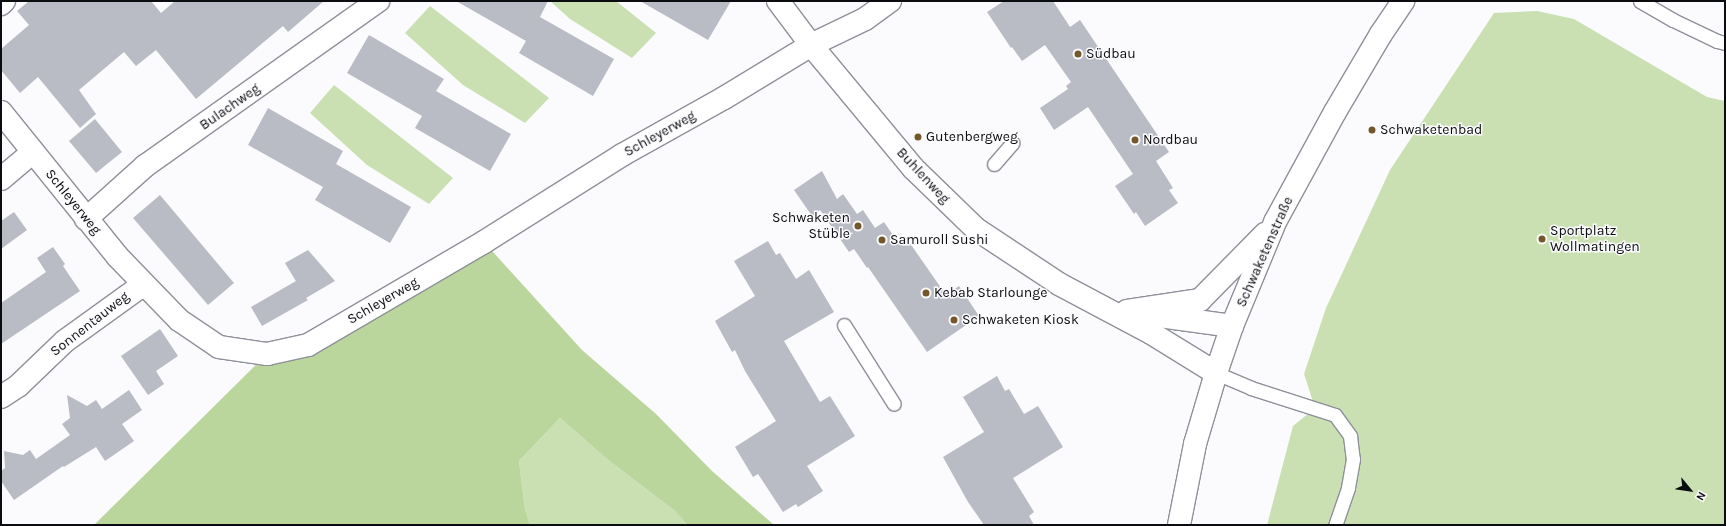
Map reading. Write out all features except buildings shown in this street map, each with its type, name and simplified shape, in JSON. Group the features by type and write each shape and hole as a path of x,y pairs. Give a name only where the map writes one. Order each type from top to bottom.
{"street":[{"path":"1,4 4,1"},
{"name":"Bulachweg","path":"86,219 145,166 378,1"},
{"name":"Buhlenweg","path":"778,1 811,45 913,168 976,229 1059,284 1083,298 1105,308 1216,373"},
{"path":"811,45 865,19 890,1"},
{"name":"Schwaketenstraße","path":"1179,525 1195,444 1216,373 1232,326 1275,222 1335,112 1381,34 1403,1"},
{"name":"Schleyerweg","path":"1,112 117,256 179,320 219,347 268,354 308,345 484,242 622,155 724,98 811,45"},
{"path":"1,179 33,152"},
{"name":"Buhlenweg","path":"1127,311 1200,300 1233,268 1275,222"},
{"name":"Sonnentauweg","path":"1,398 18,386 65,340 144,284"},
{"name":"Buhlenweg","path":"1105,308 1232,326"}],"lane":[{"path":"1640,1 1673,20 1717,41 1725,43"},
{"path":"994,164 1012,143"},
{"path":"844,325 894,404"},
{"path":"1216,373 1250,388 1335,415 1350,436 1353,459 1348,488 1336,525"}],"green space":[{"path":"550,1 616,1 656,33 632,58 570,19"},
{"path":"430,6 549,98 525,123 463,85 405,33"},
{"name":"Sportplatz Wollmatingen","path":"1537,11 1574,19 1707,97 1725,101 1725,525 1267,525 1293,426 1315,408 1304,374 1326,308 1390,170 1494,13"},
{"path":"334,85 453,178 429,204 367,165 310,113"},
{"path":"484,242 582,350 656,414 712,471 774,525 687,525 675,511 608,460 560,418 519,461 525,509 530,525 94,525 267,354"},
{"path":"560,418 608,460 675,511 687,525 530,525 525,509 519,461"}],"place":[{"name":"Südbau","path":"1078,54"},
{"name":"Schwaketenbad","path":"1372,130"},
{"name":"Gutenbergweg","path":"918,137"},
{"name":"Nordbau","path":"1135,140"},
{"name":"Schwaketen Stüble","path":"858,226"},
{"name":"Sportplatz Wollmatingen","path":"1542,239"},
{"name":"Samuroll Sushi","path":"882,240"},
{"name":"Kebab Starlounge","path":"926,293"},
{"name":"Schwaketen Kiosk","path":"954,320"}]}
